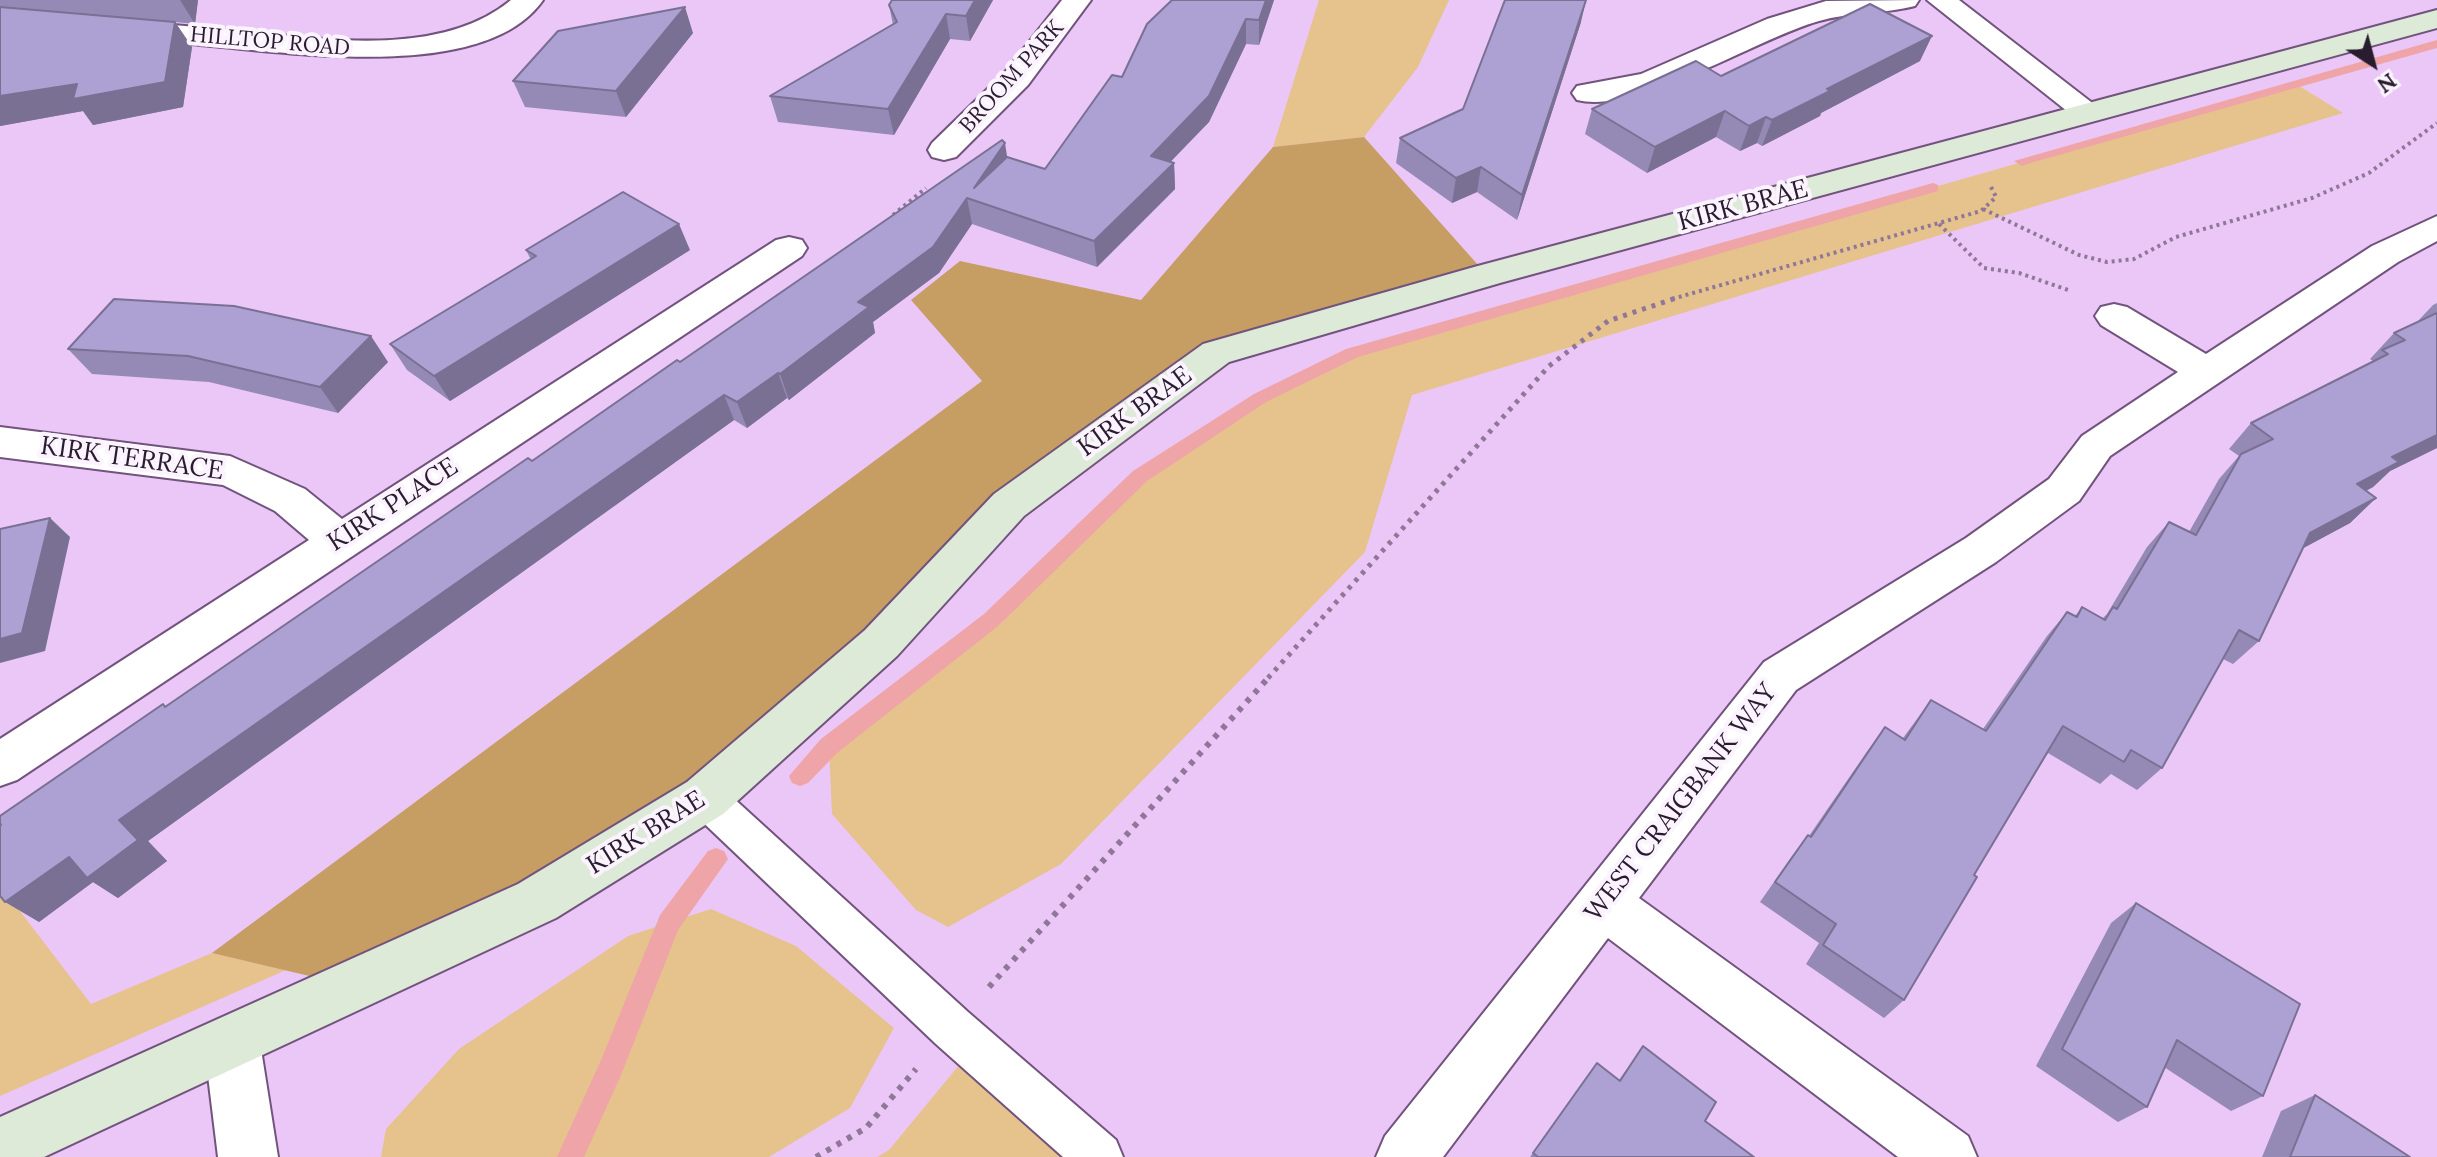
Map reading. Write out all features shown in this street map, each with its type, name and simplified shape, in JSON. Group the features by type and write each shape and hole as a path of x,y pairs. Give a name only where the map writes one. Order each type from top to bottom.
{"street":[{"name":"HILLTOP ROAD","path":"0,19 368,50 423,47 479,31 519,10 529,0"},
{"name":"BROOM PARK","path":"944,150 1017,78 1077,0"},
{"path":"1588,93 1657,79 1757,30 1813,11 1905,0"},
{"path":"1941,0 2088,112"},
{"name":"KIRK BRAE","path":"0,1147 537,901 705,798 881,643 1009,505 1216,353 2437,19"},
{"name":"WEST CRAIGBANK WAY","path":"1406,1157 1780,676 1981,550 2064,490 2096,446 2385,254 2437,227"},
{"name":"KIRK PLACE","path":"0,765 338,540 789,248"},
{"path":"2114,316 2209,373"},
{"name":"KIRK TERRACE","path":"0,442 230,471 290,500 338,540"},
{"path":"1603,903 1947,1157"},
{"path":"232,1043 248,1157"}],"lane":[{"path":"705,798 952,1028 1099,1157"}],"path":[{"path":"1983,209 2079,255 2107,262 2134,259 2176,237 2312,198 2369,173 2437,123"},
{"path":"887,220 948,170 944,150"},
{"path":"816,1157 866,1128 952,1028 1549,366 1608,321 1673,299 1983,209 1996,197 1992,186 1950,150"},
{"path":"1938,224 1984,268 2019,273 2055,284 2114,316"}],"shaded area":[{"path":"1319,0 1449,0 1418,67 1364,137 1273,147"},
{"path":"2296,84 2343,113 1412,395 1365,552 1061,864 948,927 916,910 832,814 829,746 991,620 1140,476 1260,398 1352,353"},
{"path":"1364,137 1487,275 1216,353 1009,505 705,798 356,987 212,953 982,381 911,300 960,261 1141,300 1273,147"},
{"path":"0,885 91,1004 212,953 286,970 0,1096"},
{"path":"711,909 796,946 894,1028 850,1108 769,1157 381,1157 386,1129 459,1049 628,936"},
{"path":"960,1064 1063,1157 877,1157 889,1150"}],"building":[{"path":"892,0 975,0 966,16 946,14 888,109 770,96 897,22 889,5"},
{"path":"1172,0 1266,0 1259,20 1246,19 1209,96 1151,156 1174,163 1094,241 967,198 933,247 858,302 869,307 780,374 737,402 724,395 119,820 138,840 87,878 69,857 5,902 0,896 0,816 528,458 532,461 677,360 680,362 1002,140 1005,143 974,188 1007,157 1045,169 1112,75 1122,77 1147,24"},
{"path":"1505,0 1586,0 1522,195 1481,167 1456,178 1400,138 1463,109"},
{"path":"1870,4 1932,36 1772,120 1766,117 1749,126 1725,111 1655,147 1592,109 1696,61 1721,76"},
{"path":"0,7 175,22 165,82 73,99 77,84 0,96"},
{"path":"685,7 616,91 513,81 558,31"},
{"path":"623,192 679,224 434,376 390,344 536,256 526,250"},
{"path":"114,299 234,306 371,336 320,387 188,356 68,349"},
{"path":"2437,313 2437,435 2392,457 2399,462 2357,484 2376,498 2310,533 2259,641 2239,630 2162,768 2131,750 2124,762 2063,726 1904,1000 1823,945 1836,924 1775,882 1808,835 1811,837 1885,727 1905,740 1931,700 1986,731 2067,612 2077,617 2082,607 2105,620 2113,607 2117,609 2169,522 2196,535 2241,454 2273,439 2251,423 2388,354 2382,350 2405,340 2394,333"},
{"path":"50,518 22,633 0,639 0,529"},
{"path":"2136,903 2300,1004 2263,1096 2177,1040 2147,1107 2062,1049"},
{"path":"1643,1046 1716,1102 1705,1121 1754,1157 1538,1157 1533,1153 1597,1063 1620,1081"},
{"path":"2315,1095 2410,1157 2290,1157"}],"waterway":[{"path":"2022,161 2437,44"},
{"path":"800,776 829,746 991,620 1140,476 1260,398 1352,353 1933,188"},
{"path":"570,1157 612,1066 669,923 716,859"}]}
